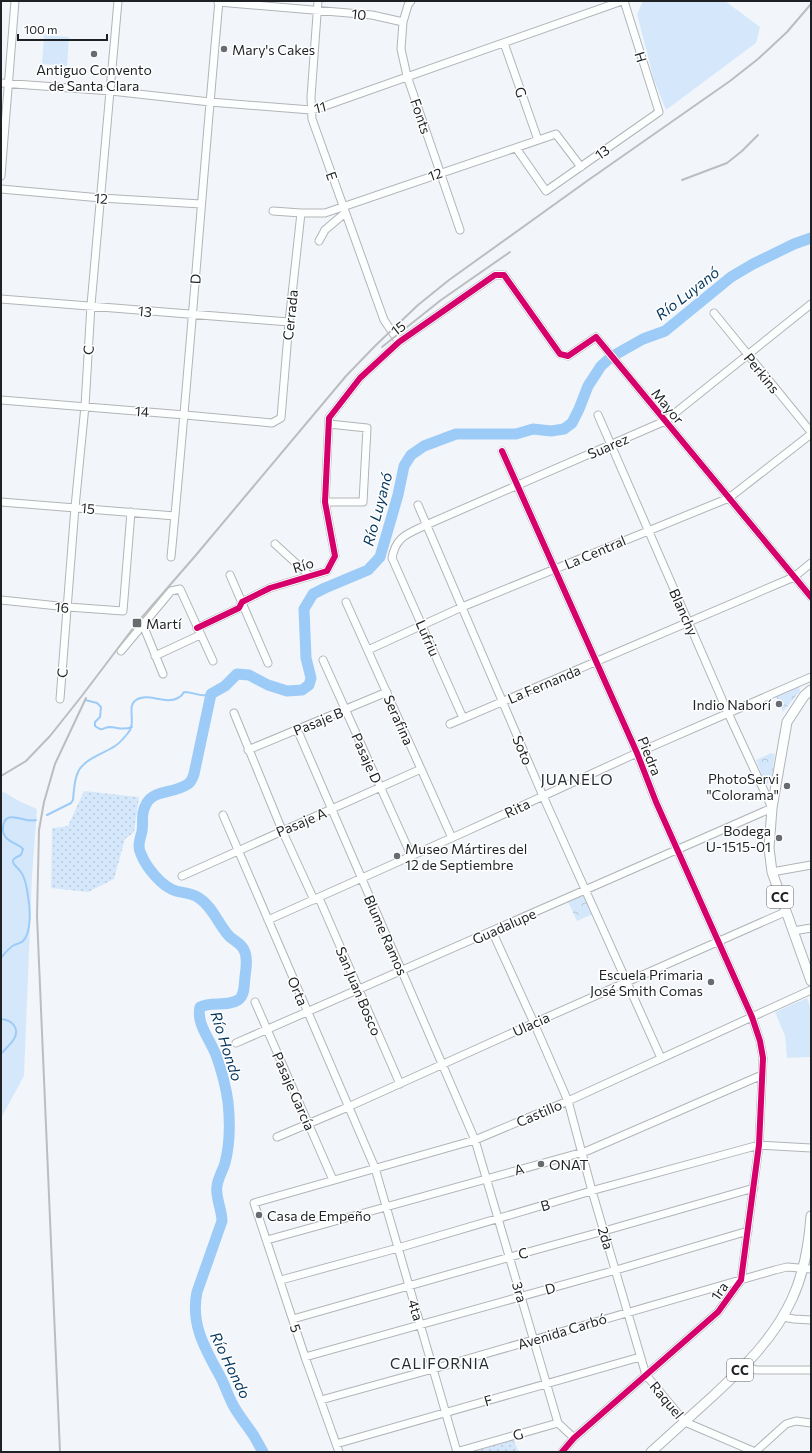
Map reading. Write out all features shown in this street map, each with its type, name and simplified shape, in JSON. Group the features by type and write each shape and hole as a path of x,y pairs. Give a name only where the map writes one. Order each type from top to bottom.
{"main road":[{"name":"CC","path":"811,690 801,701 787,722 772,808 769,848 772,872 811,981"},
{"name":"CC","path":"651,1452 745,1366 761,1348 783,1317 807,1269 811,1216"}],"street":[{"path":"1,176 15,1"},
{"name":"C","path":"60,700 75,507 85,406 91,305 118,1"},
{"name":"E","path":"318,1 311,110 312,119 384,320 399,342"},
{"name":"Fonts","path":"410,1 403,22 401,49 407,76 460,230"},
{"path":"602,1 612,4"},
{"name":"11","path":"1,83 110,91 210,102 311,110 623,1"},
{"name":"H","path":"623,1 658,112"},
{"name":"10","path":"218,2 372,15 403,22"},
{"name":"D","path":"172,558 218,2"},
{"name":"G","path":"504,43 538,140"},
{"name":"13","path":"516,148 546,191 658,112"},
{"name":"12","path":"273,211 325,213 344,210 440,172 556,134 581,167"},
{"name":"12","path":"1,189 101,198 201,204"},
{"path":"319,241 325,230 344,210"},
{"name":"Cerrada","path":"281,418 289,322 301,213"},
{"name":"15","path":"329,424 329,418 360,378 399,342 496,275 504,275"},
{"name":"Mayor","path":"504,275 560,354 568,356 596,336 811,597"},
{"name":"13","path":"1,299 289,322"},
{"name":"Suarez","path":"392,558 397,542 407,534 517,484 612,445 665,420 811,304"},
{"name":"Perkins","path":"714,313 811,433"},
{"name":"14","path":"1,400 185,414 272,423 281,418"},
{"name":"Blanchy","path":"598,415 728,713 772,808"},
{"path":"325,502 362,502 367,428 329,424"},
{"name":"Río","path":"197,628 239,608 242,602 270,588 327,571 335,556 325,502 329,424"},
{"name":"La Central","path":"368,650 462,607 729,498 811,433"},
{"name":"Piedra","path":"502,451 637,753 656,802 752,1017 760,1041 763,1058 762,1075"},
{"name":"15","path":"1,502 175,516"},
{"name":"Soto","path":"418,505 543,796 661,1058"},
{"name":"16","path":"1,600 123,611 131,512"},
{"path":"275,544 310,576"},
{"name":"Lufriu","path":"392,558 463,718"},
{"name":"La Fernanda","path":"450,724 794,577 811,563"},
{"path":"230,575 268,663"},
{"path":"121,651 172,591 180,589 213,661"},
{"name":"Serafina","path":"346,602 452,838"},
{"path":"143,625 163,674"},
{"path":"155,656 200,635"},
{"name":"Pasaje D","path":"323,660 411,855"},
{"name":"Rita","path":"268,920 637,753 811,677"},
{"name":"Pasaje B","path":"248,750 387,692"},
{"name":"San Juan Bosco","path":"234,713 282,830 317,899 400,1084"},
{"name":"Blume Ramos","path":"297,729 475,1140"},
{"name":"Pasaje A","path":"182,876 421,769"},
{"name":"Guadalupe","path":"236,1043 772,808"},
{"name":"Orta","path":"223,815 375,1168"},
{"path":"772,872 811,865"},
{"name":"Ulacia","path":"277,1137 348,1107 786,912"},
{"path":"793,931 811,928"},
{"path":"492,931 568,1101"},
{"name":"Castillo","path":"254,1203 475,1140 568,1101 811,990"},
{"name":"Pasaje García","path":"255,1002 333,1180"},
{"name":"1ra","path":"562,1452 574,1438 718,1312 741,1280 759,1145 762,1075"},
{"name":"A","path":"267,1240 387,1208 486,1178 582,1152 762,1075"},
{"name":"2da","path":"568,1101 592,1191 646,1375"},
{"name":"3ra","path":"475,1140 558,1423"},
{"name":"B","path":"281,1280 759,1145 811,1148"},
{"name":"4ta","path":"375,1168 457,1452"},
{"name":"C","path":"293,1319 754,1188"},
{"name":"5","path":"254,1203 281,1280 305,1357 340,1452"},
{"name":"D","path":"305,1357 521,1295 616,1270 748,1231"},
{"name":"Avenida Carbó","path":"321,1400 787,1267 807,1269"},
{"path":"783,1317 811,1320"},
{"name":"F","path":"336,1444 640,1357"},
{"path":"745,1366 756,1370 811,1370"},
{"name":"Raquel","path":"646,1375 684,1422 755,1452"},
{"path":"755,1452 786,1424 796,1421 811,1423"},
{"path":"558,1423 574,1438"},
{"name":"G","path":"457,1452 558,1423"}],"green space":[{"path":"643,1 725,1 760,27 756,43 666,110 654,80 637,14"},
{"path":"44,35 69,37 67,66 42,64"},
{"path":"796,685 799,686 800,691 783,712 775,694"},
{"path":"771,753 775,754 771,782 766,785 756,760"},
{"path":"84,791 139,797 134,832 125,839 114,879 88,892 51,888 52,828 68,826"},
{"path":"4,792 37,809 32,876 24,1076 1,1118 1,793"},
{"path":"584,893 593,914 577,921 567,900"},
{"path":"807,998 811,1009 811,1057 787,1058 785,1036 775,1012"},
{"path":"513,1439 519,1452 467,1452"}],"waterway":[{"name":"Río Hondo","path":"263,1452 232,1403 205,1347 198,1326 195,1304 197,1292 222,1221 217,1186 227,1156 229,1140 228,1102 225,1084 216,1055 204,1031 199,1013 200,1007 204,1005 234,1002 242,996 244,990 246,956 243,948 229,936 204,902 194,895 176,891 165,885 155,876 143,859 139,842 143,813 146,805 150,799 155,796 181,788 191,781 194,774 211,694 225,686 237,674 249,675 268,685 287,691 302,690 309,685 311,678 306,658 304,609 313,594 368,570 380,557 398,495 404,466 411,455 424,446 456,434 516,434 533,429 551,431 564,429 572,423 588,386 601,366 611,357 643,339 665,331 731,277 753,264 794,244 811,238"},
{"name":"Río Luyanó","path":"47,815 71,803 73,800 74,786 77,775 81,767 94,757 117,745 128,733 132,724 131,710 133,703 136,700 146,697 173,700 179,698 184,692 201,695 211,694"},
{"path":"85,700 97,703 101,707 100,717 95,722 95,726 98,728 101,729 109,727 123,729 132,727"},
{"name":"Río Luyanó","path":"1,958 12,946 20,943 26,937 30,919 26,883 21,872 13,863 14,859 21,855 23,849 6,838 3,832 4,822 7,818 11,817 32,821 36,820"},
{"name":"Río Luyanó","path":"1,1019 12,1023 16,1031 14,1039 1,1054"}],"railway":[{"path":"1,776 26,761 50,736 137,623 346,376 418,305 449,280 730,81 758,59 787,32 811,4"},
{"path":"682,180 727,163 758,135"},
{"path":"382,347 441,300 510,252"},
{"path":"60,1452 37,916 39,830 44,802 55,764 86,698"}],"cycle path":[{"path":"197,628 239,608 242,602 270,588 327,571 335,556 325,502 329,418 360,378 399,342 495,275 504,275 560,354 568,356 596,337 811,597"},
{"path":"502,451 637,753 656,802 752,1017 760,1041 763,1058 759,1145 741,1280 718,1312 574,1438 562,1452"}],"place":[{"name":"Mary's Cakes","path":"224,49"},
{"name":"Antiguo Convento de Santa Clara","path":"94,54"},
{"name":"Martí","path":"137,623"},
{"name":"Indio Naborí","path":"779,704"},
{"name":"PhotoServi \"Colorama\"","path":"787,786"},
{"name":"Bodega U-1515-01","path":"779,838"},
{"name":"Museo Mártires del 12 de Septiembre","path":"397,856"},
{"name":"Escuela Primaria José Smith Comas","path":"711,982"},
{"name":"ONAT","path":"541,1164"},
{"name":"Casa de Empeño","path":"259,1215"}],"district":[{"name":"JUANELO","path":"577,779"},
{"name":"CALIFORNIA","path":"440,1363"}]}
